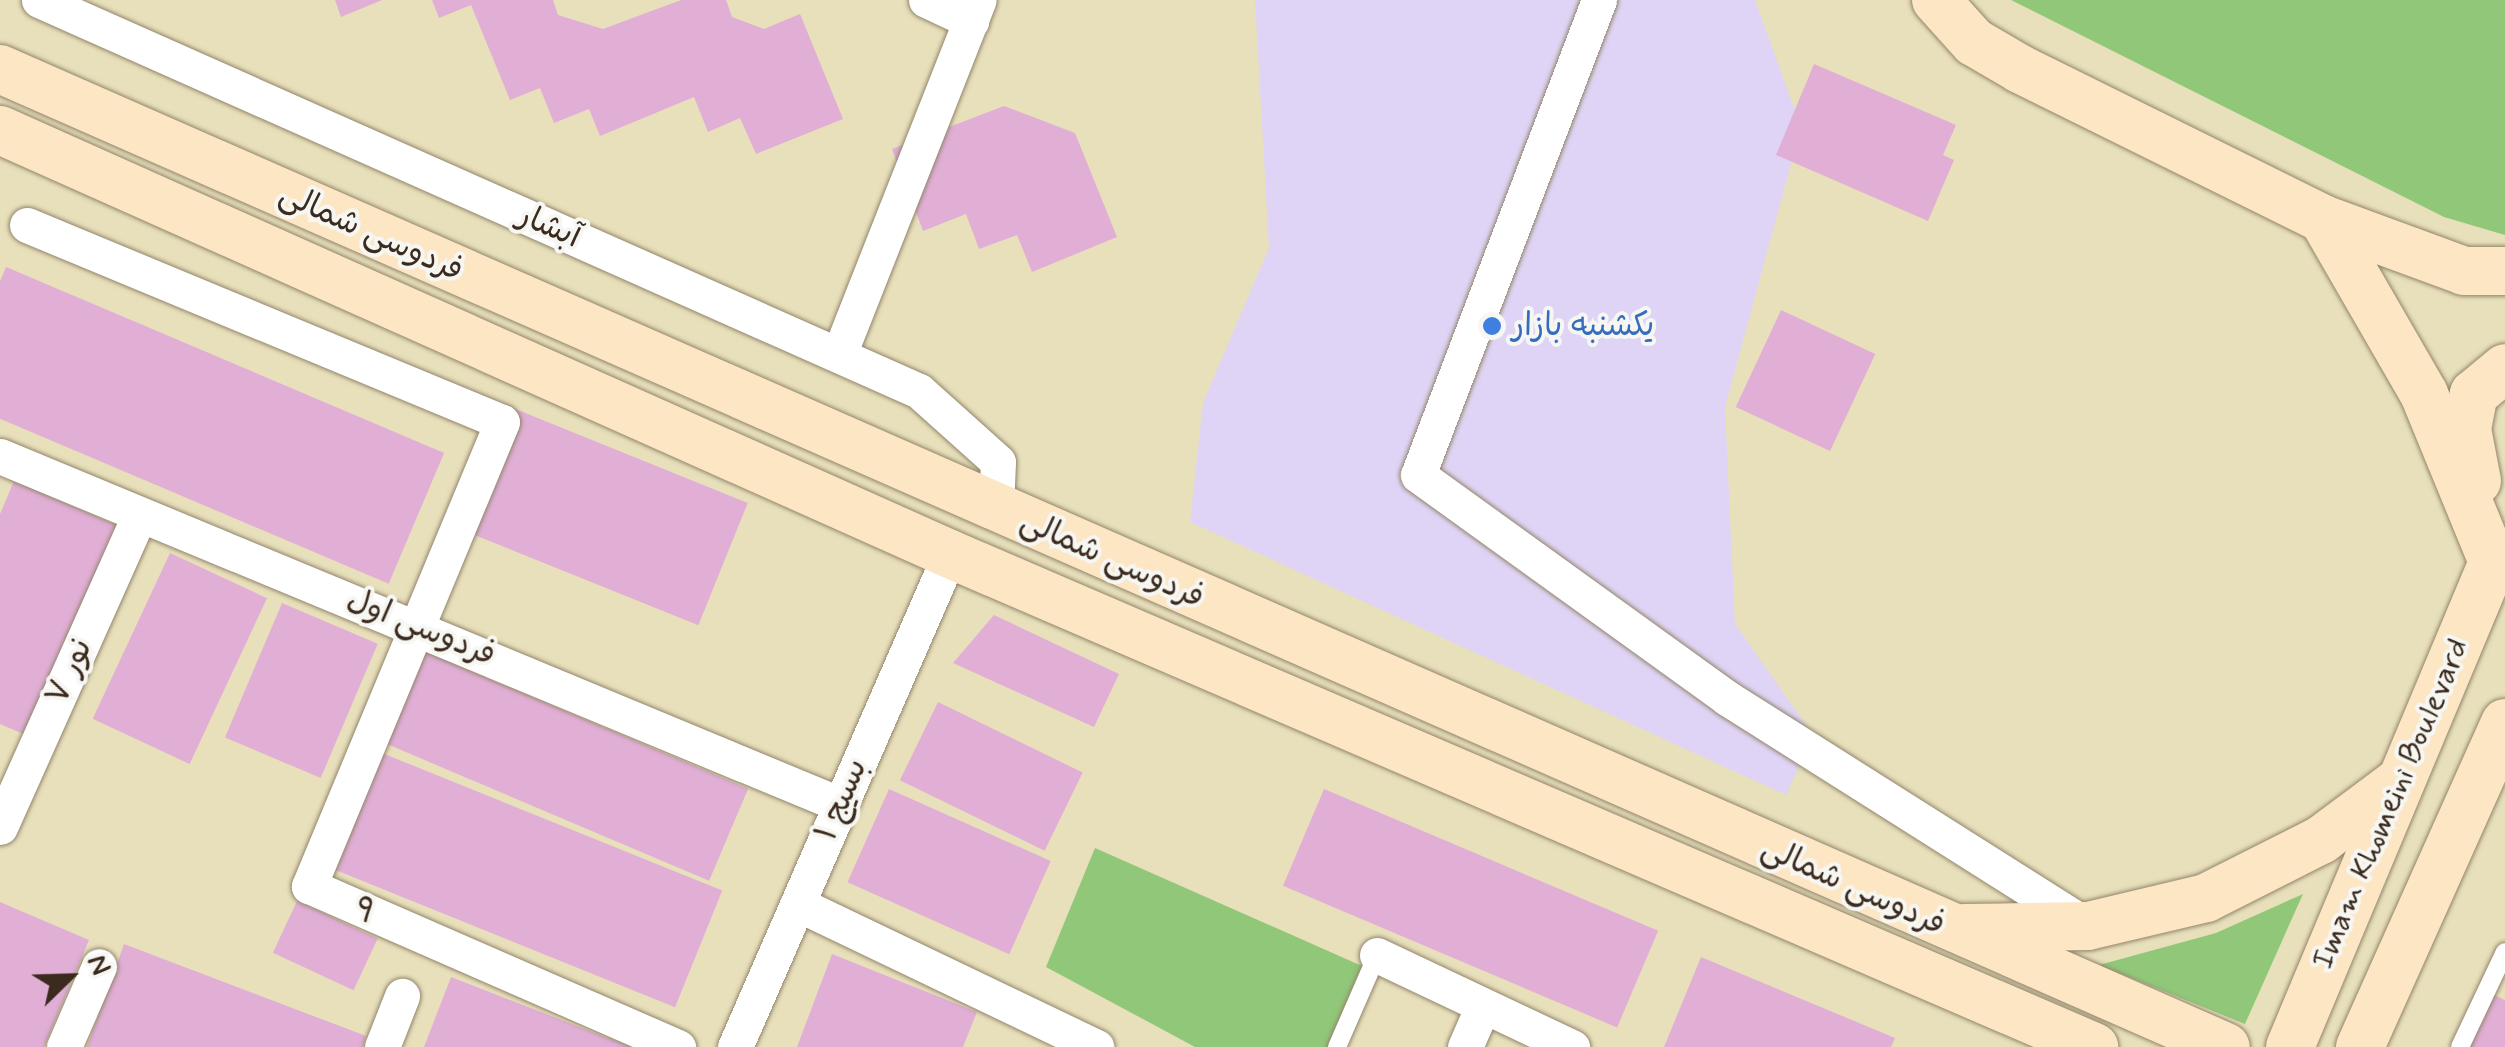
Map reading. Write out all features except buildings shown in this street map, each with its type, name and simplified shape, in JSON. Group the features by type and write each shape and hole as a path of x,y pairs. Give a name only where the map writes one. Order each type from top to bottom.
{"main road":[{"path":"1936,0 1974,42 2020,69 2322,219 2464,271 2505,271"},
{"name":"فردوسی شمالی","path":"0,69 1945,928 2226,1047"},
{"name":"فردوسی شمالی","path":"0,130 950,554 2094,1047"},
{"path":"2322,219 2424,394 2493,562"},
{"path":"2493,562 2468,429 2474,394 2505,368"},
{"name":"Imam Khomeini Boulevard","path":"2290,1047 2493,562"},
{"name":"Imam Khomeini Boulevard","path":"2360,1047 2418,909 2492,790 2505,723"},
{"path":"1945,928 2088,926 2206,898 2321,840 2399,782"},
{"path":"2360,873 2357,925 2370,951 2396,940 2418,909"},
{"path":"2002,1007 2030,1047"}],"street":[{"name":"آبشار","path":"40,0 840,352 919,392 976,436 998,462 996,508"},
{"path":"840,352 975,10 926,0"},
{"path":"1600,0 1418,475 1727,698 2088,926"},
{"path":"27,225 502,422 419,626"},
{"name":"فردوسی اول","path":"0,456 139,516 419,626 840,804"},
{"name":"نور ۷","path":"0,828 139,516"},
{"name":"بسیج ۱","path":"735,1047 950,554"},
{"name":"۹","path":"419,626 310,886 678,1047"},
{"path":"798,904 1056,1039 1096,1047"},
{"path":"1377,955 1482,1008 1572,1047"},
{"path":"64,1047 98,966"},
{"path":"382,1047 402,996"},
{"path":"1464,1047 1482,1008"}],"lane":[{"path":"2460,1047 2505,952"},
{"path":"1337,1047 1377,955"}],"shaded area":[{"name":"یکشنبه بازار","path":"1255,0 1755,0 1801,127 1725,407 1735,624 1813,735 1786,795 1190,522 1203,403 1269,248"}],"green space":[{"path":"2011,0 2505,0 2505,235 2444,217"},
{"path":"1095,848 1371,970 1337,1047 1195,1047 1046,967"},
{"path":"2303,894 2245,1024 2099,965 2216,933"}],"place":[{"name":"یکشنبه بازار","path":"1492,326"}]}
